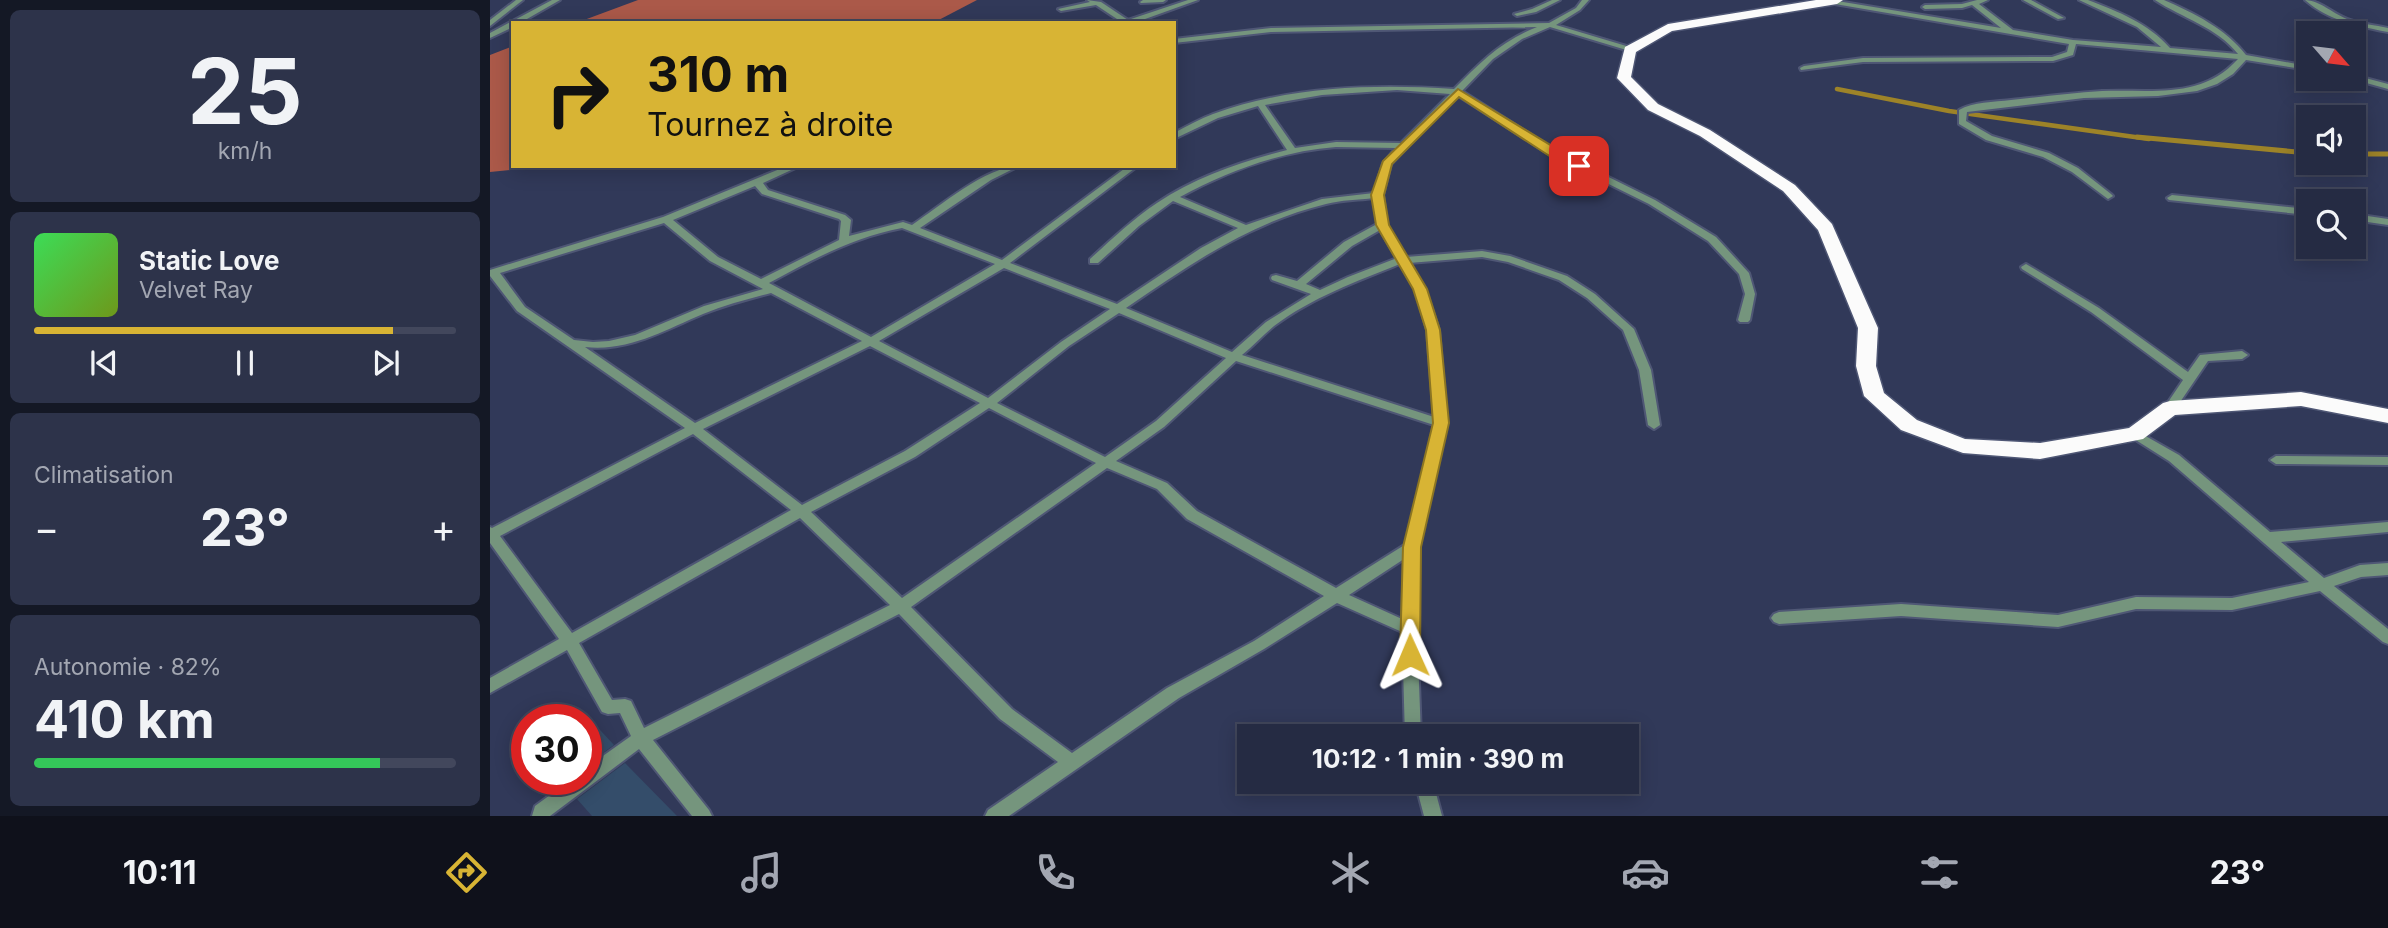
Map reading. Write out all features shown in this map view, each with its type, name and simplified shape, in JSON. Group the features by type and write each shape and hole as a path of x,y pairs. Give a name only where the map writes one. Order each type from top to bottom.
{"highway":[{"path":"1834,1 1668,28 1630,50 1625,78 1653,107 1705,133 1789,188 1826,228 1868,328 1866,366 1874,396 1909,425 1963,446 2040,452 2135,434 2170,408 2301,399 2388,416"}],"street":[{"path":"490,24 520,0"},
{"path":"518,21 557,0"},
{"path":"1090,0 1100,3 1124,21"},
{"path":"1143,2 1163,0"},
{"path":"1134,21 1194,0"},
{"path":"1517,14 1534,11 1557,0"},
{"path":"1413,724 1409,629 1412,547 1441,423 1433,330 1420,289 1382,225 1378,195 1387,163 1490,57 1519,37 1550,25 1578,9 1586,0"},
{"path":"1928,4 1944,7 1975,4 1985,0"},
{"path":"2026,0 2060,18"},
{"path":"2082,0 2112,10 2146,29 2158,38 2168,51"},
{"path":"2158,0 2217,32 2238,47 2244,57"},
{"path":"2308,0 2348,22 2388,30"},
{"path":"1834,1 2073,42 2244,57 2296,66"},
{"path":"1061,9 1100,3"},
{"path":"1975,4 2012,33"},
{"path":"490,36 511,25"},
{"path":"1176,41 1271,30 1550,25 1630,50"},
{"path":"1804,68 1863,60 2053,59 2070,53 2073,42"},
{"path":"2108,196 2075,170 2046,155 1989,138 1962,122 1962,113 1980,106 2102,94 2169,94 2198,89 2220,81 2236,69 2244,57"},
{"path":"2366,81 2388,87"},
{"path":"1176,134 1214,116 1260,103 1322,93 1397,88 1458,92 1555,154 1652,202 1712,239 1744,273 1750,293 1744,320"},
{"path":"1260,103 1293,152"},
{"path":"1094,261 1126,231 1174,198 1240,167 1293,152 1349,144 1404,146"},
{"path":"791,168 666,219 492,272 521,309 694,428 801,510 901,606 1006,714 1071,762"},
{"path":"914,228 988,178 1010,168"},
{"path":"703,816 641,738 625,706 608,707 570,642 491,533 694,428 873,341 1004,263 1131,168"},
{"path":"757,182 765,192 842,217 846,220 843,228 844,241"},
{"path":"490,686 801,510 910,454 989,403 1065,344 1205,250 1246,228 1325,201 1378,195"},
{"path":"1174,198 1246,228"},
{"path":"2172,198 2296,211"},
{"path":"666,219 714,259 1106,463 1162,486 1192,514 1337,596 1409,629"},
{"path":"2366,219 2388,222"},
{"path":"569,342 604,347 624,344 766,287 844,241 887,227 903,225 1232,356 1441,423"},
{"path":"1299,285 1348,244 1382,225"},
{"path":"541,816 541,813 641,738 901,606 1106,463 1189,399 1232,356 1270,324 1319,294 1402,260 1482,254 1510,259 1563,278 1591,296 1628,329 1645,370 1654,425"},
{"path":"2026,267 2095,310 2190,379"},
{"path":"1276,278 1319,294"},
{"path":"2170,408 2204,358 2242,355"},
{"path":"2135,434 2174,458 2388,638"},
{"path":"2277,460 2388,461"},
{"path":"2267,538 2388,527"},
{"path":"994,816 1173,693 1259,645 1412,547"},
{"path":"1779,618 1901,610 2058,621 2136,603 2232,604 2322,585 2360,571 2388,569"},
{"path":"1427,794 1433,816"}],"shaded area":[{"path":"638,0 977,0 937,21 581,21"},
{"path":"511,47 511,168 530,168 490,172 490,55"}],"building":[{"path":"602,732 614,745 602,754"},
{"path":"625,763 677,816 592,816 577,799 582,795 602,795 602,780"}],"waterway":[{"path":"1837,89 1949,111 2149,139"},
{"path":"2137,137 2296,152"},
{"path":"2366,154 2388,154"}],"route":[{"path":"1410,655 1412,547 1441,423 1433,330 1420,289 1382,225 1378,195 1387,163 1458,92 1555,154 1579,166"}]}
